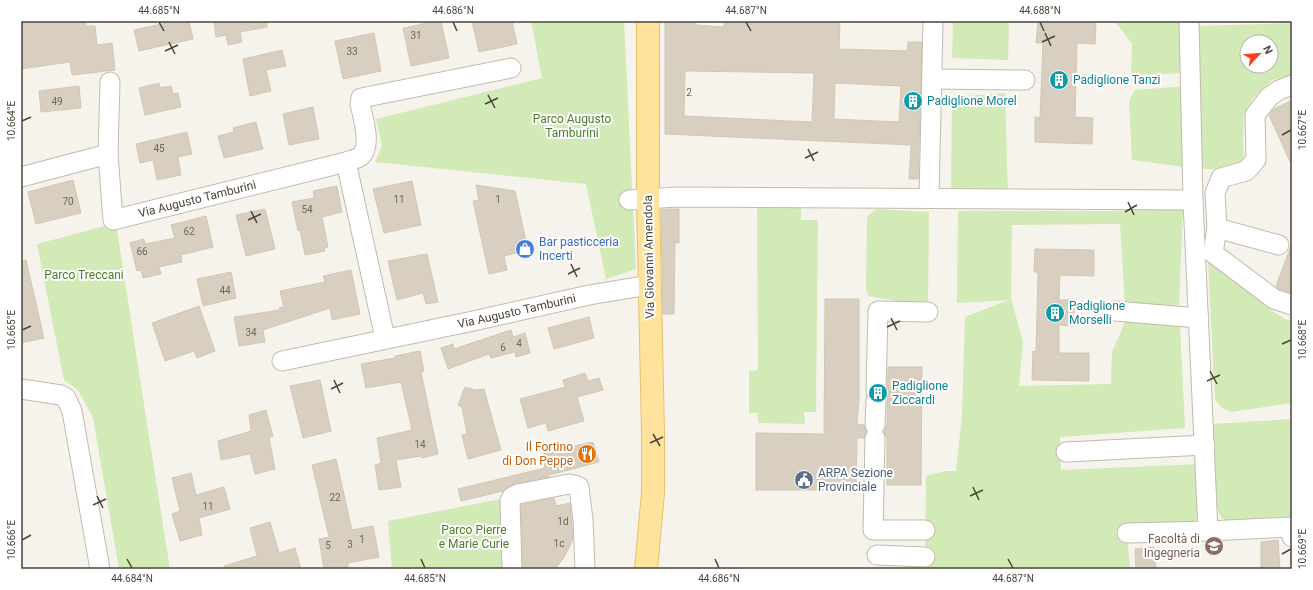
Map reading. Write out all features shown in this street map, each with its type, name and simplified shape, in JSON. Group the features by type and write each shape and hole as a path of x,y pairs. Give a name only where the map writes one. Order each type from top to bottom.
{"main road":[{"name":"Via Giovanni Amendola","path":"646,569 652,493 649,285 638,199 648,21"},
{"name":"Via Giovanni Amendola","path":"652,493 659,536 659,569"}],"street":[{"path":"929,198 932,21"},
{"path":"1189,21 1193,200 1208,531"},
{"name":"Via Augusto Tamburini","path":"110,82 108,154 112,220 346,162 360,157 366,150 367,140 360,104 361,98 511,68"},
{"path":"932,80 1025,80"},
{"path":"1292,85 1279,90 1269,97 1255,115 1256,160 1246,171 1221,178 1215,193 1217,228 1213,253 1274,299 1292,305"},
{"path":"21,177 108,154"},
{"path":"346,162 386,338"},
{"path":"638,199 929,198 1193,200"},
{"path":"1217,228 1279,246"},
{"name":"Via Augusto Tamburini","path":"282,361 589,295 649,285"},
{"path":"925,530 873,530 878,311 928,312"},
{"path":"1115,311 1199,318"},
{"path":"21,389 61,395 66,398 70,405 78,442 100,569"},
{"path":"1066,452 1205,445"},
{"path":"512,569 510,502 512,497 518,494 569,484 578,487 583,520 585,569"},
{"path":"1127,533 1290,527 1292,537"},
{"path":"877,555 925,557"}],"green space":[{"name":"Parco Augusto Tamburini","path":"531,21 624,21 636,269 606,279 586,184 375,162 382,146 376,119 542,78"},
{"path":"953,21 1009,21 1008,60 952,58"},
{"path":"1115,21 1189,21 1190,73 1131,75 1132,44"},
{"path":"1292,23 1292,75 1272,80 1253,98 1244,114 1244,160 1229,168 1201,169 1199,26"},
{"path":"1188,86 1190,168 1132,160 1129,101 1135,90"},
{"path":"1005,93 1008,198 951,198 952,97"},
{"path":"801,202 801,220 818,220 816,412 804,412 805,424 758,423 758,413 749,413 749,371 758,370 757,203"},
{"path":"1183,208 1179,305 1125,305 1120,224 1012,225 1011,299 1023,341 1019,386 1111,384 1112,352 1132,306 1180,327 1185,428 1060,437 1061,470 1201,464 1200,513 1196,520 1190,525 1127,533 1130,569 925,569 926,476 945,471 956,471 962,415 965,317 1009,300 957,303 958,211 1110,211"},
{"path":"876,209 929,212 928,306 868,296 866,288 867,217"},
{"name":"Parco Treccani","path":"116,223 170,569 119,569 93,418 78,390 64,380 37,244"},
{"path":"1208,262 1272,311 1285,319 1292,321 1292,403 1231,412 1222,408 1215,400"},
{"path":"1292,419 1292,522 1230,524 1221,517 1215,505 1216,474 1213,462 1212,424"},
{"name":"Parco Pierre e Marie Curie","path":"506,498 508,569 392,569 388,521"}],"building":[{"path":"21,21 86,21 86,26 95,26 97,45 112,43 115,70 72,75 70,62 21,69"},
{"path":"176,21 189,21 193,39 139,51 134,30"},
{"path":"214,21 267,21 267,27 240,32 242,42 228,45 226,35 216,37"},
{"path":"441,21 449,58 411,66 403,28"},
{"path":"472,21 512,21 517,44 479,52"},
{"name":"Padiglione Morel","path":"665,21 696,21 696,25 724,27 724,21 840,21 839,49 907,51 908,42 922,42 918,179 909,179 911,145 665,134","holes":["685,71 814,73 812,122 684,116","835,83 901,86 899,122 834,119"]},
{"name":"Padiglione Tanzi","path":"1038,21 1096,21 1095,44 1077,43 1075,117 1093,118 1092,144 1035,142 1035,117 1040,118 1043,43 1036,43"},
{"path":"374,33 381,71 343,79 335,41"},
{"path":"282,50 286,66 266,70 271,91 250,96 243,59"},
{"path":"159,83 160,88 171,86 173,94 178,93 181,107 145,115 139,88"},
{"path":"79,86 81,108 41,112 39,91"},
{"path":"1292,100 1292,166 1269,115 1274,109"},
{"path":"313,107 319,139 289,145 283,114"},
{"path":"256,122 263,149 224,158 218,136 234,132 233,128"},
{"path":"187,132 192,154 178,157 181,175 157,180 153,160 140,163 136,144"},
{"path":"73,180 81,213 36,224 28,192"},
{"path":"412,181 421,225 384,233 373,189"},
{"path":"476,185 515,191 528,250 504,256 507,270 489,274 473,201 479,200"},
{"path":"337,186 342,212 322,217 328,247 324,248 325,251 305,255 292,202 314,198 313,191"},
{"path":"265,209 275,249 246,256 236,215"},
{"path":"661,209 679,209 679,243 675,243 674,314 663,314"},
{"path":"206,216 213,247 181,255 182,262 159,267 161,274 143,278 141,270 137,271 130,243 144,239 145,244 175,238 171,225"},
{"path":"1291,246 1292,293 1279,289 1276,286"},
{"name":"Padiglione Morselli","path":"1035,249 1094,250 1094,276 1060,275 1059,300 1074,300 1074,326 1059,325 1059,353 1089,353 1089,381 1032,380 1033,351 1036,352 1038,272 1034,272"},
{"path":"427,254 438,302 426,304 423,293 397,300 388,261"},
{"path":"26,260 44,338 21,343 21,261"},
{"path":"351,270 360,314 332,320 330,308 263,330 265,342 239,346 234,317 280,310 279,308 284,307 280,291 325,282 323,276"},
{"path":"231,272 236,298 203,306 197,279"},
{"name":"Padiglione Ziccardi","path":"825,299 859,299 859,400 857,424 864,425 866,431 864,438 857,438 856,490 756,490 756,433 824,434"},
{"path":"199,306 215,351 197,358 194,351 165,361 152,323"},
{"path":"589,317 594,338 554,349 548,328"},
{"path":"511,330 513,337 525,333 530,353 516,357 515,352 491,358 489,354 448,369 441,348 453,344 454,349"},
{"path":"420,351 424,371 421,372 438,454 422,458 421,456 396,460 401,487 379,490 375,465 381,463 377,438 412,430 401,382 366,388 361,364 395,358 395,356"},
{"path":"888,367 922,367 921,485 887,485 887,438 884,432 887,425"},
{"path":"585,373 588,381 599,378 603,390 577,397 584,421 548,431 546,423 528,428 520,399 565,387 563,380"},
{"path":"320,380 331,431 303,438 290,386"},
{"path":"465,387 476,390 484,389 501,450 468,459 462,435 467,434 462,407 458,405"},
{"path":"266,410 273,436 269,438 275,469 255,474 250,454 221,460 218,441 251,431 249,415"},
{"path":"593,442 599,462 549,475 549,477 516,483 507,487 503,491 461,501 458,489 545,468 542,454"},
{"path":"336,459 352,530 373,526 379,557 348,563 348,567 324,569 319,539 329,537 312,465"},
{"path":"191,473 196,495 224,487 230,509 199,518 202,535 180,541 172,514 180,511 172,478"},
{"path":"554,498 556,506 570,503 573,538 570,546 563,559 555,569 523,569 521,505"},
{"path":"270,522 279,553 295,548 301,569 224,569 224,566 257,556 250,528"},
{"path":"1278,540 1280,569 1261,569 1261,542"},
{"path":"1154,547 1156,569 1136,569 1135,549"}],"place":[{"name":"Padiglione Tanzi","path":"1059,80"},
{"name":"Padiglione Morel","path":"913,101"},
{"name":"Bar pasticceria Incerti","path":"525,249"},
{"name":"Padiglione Morselli","path":"1055,313"},
{"name":"Padiglione Ziccardi","path":"878,393"},
{"name":"Il Fortino di Don Peppe","path":"587,454"},
{"name":"ARPA Sezione Provinciale","path":"804,480"},
{"name":"Facoltà di Ingegneria","path":"1214,546"}]}
